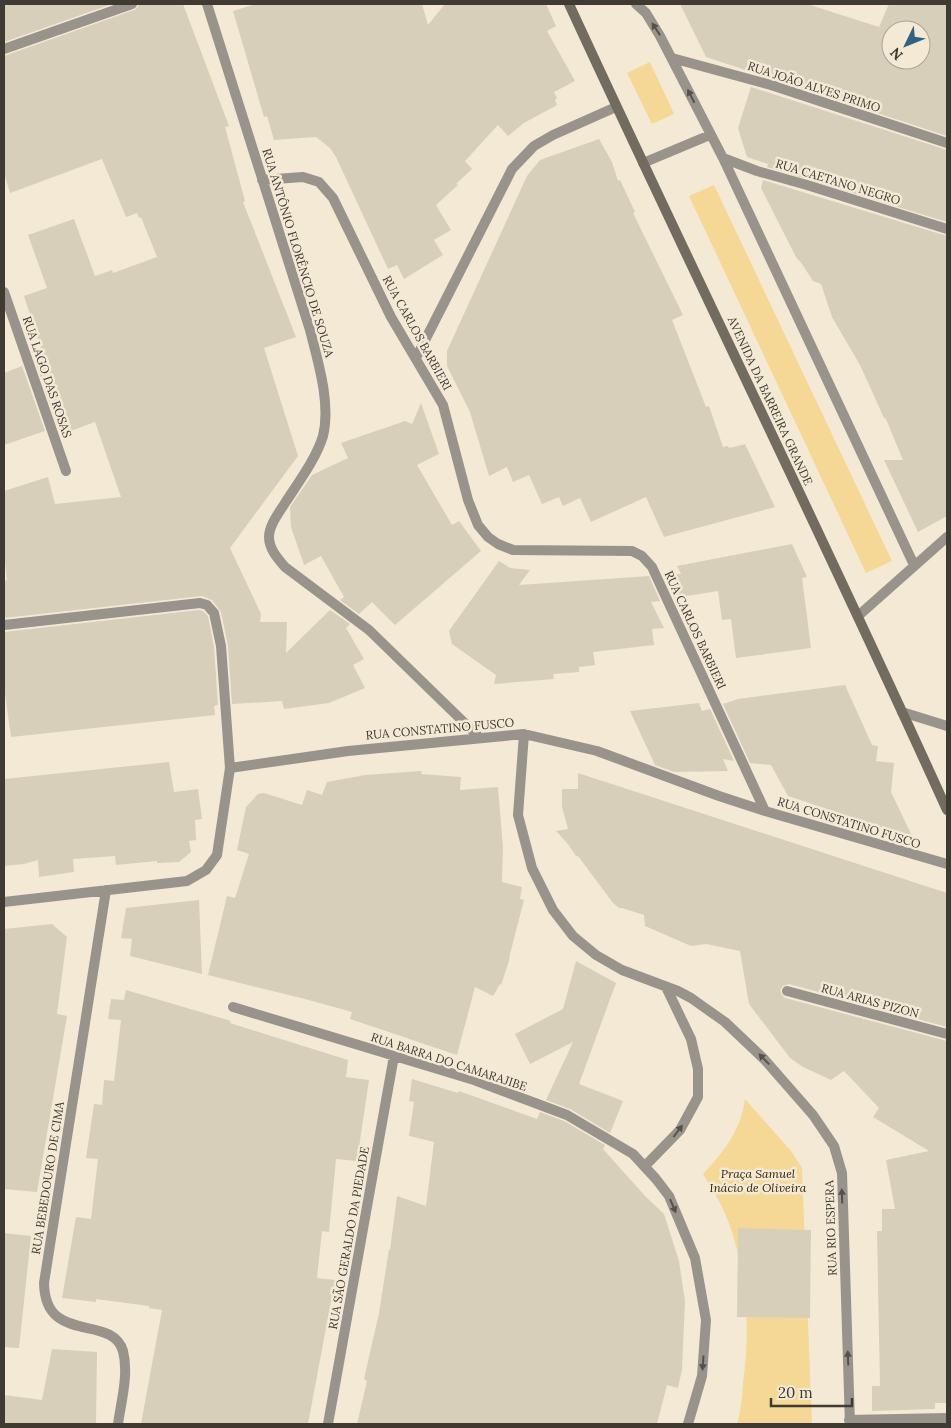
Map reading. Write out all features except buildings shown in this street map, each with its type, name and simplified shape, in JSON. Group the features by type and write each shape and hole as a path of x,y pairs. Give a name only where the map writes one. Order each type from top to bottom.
{"main road":[{"name":"AVENIDA DA BARREIRA GRANDE","path":"569,4 642,163 858,616 947,810"}],"street":[{"path":"4,49 132,4"},
{"name":"RUA ANTÔNIO FLORÊNCIO DE SOUZA","path":"207,4 310,330 321,373 325,405 323,436 309,466 274,521 269,538 275,556 285,566 369,630 480,738"},
{"path":"636,4 646,13 660,36 722,158 914,565"},
{"name":"RUA JOÃO ALVES PRIMO","path":"672,58 771,85 947,143"},
{"path":"416,358 512,169 534,146 553,135 616,107"},
{"path":"642,163 710,134"},
{"name":"RUA CAETANO NEGRO","path":"722,158 757,171 947,229"},
{"name":"RUA CARLOS BARBIERI","path":"262,180 304,177 319,182 332,198 391,317 443,405 468,500 478,525 488,537 498,544 513,550 632,551 642,556 652,567 764,811"},
{"name":"RUA LAGO DAS ROSAS","path":"4,292 66,471"},
{"path":"858,616 947,537"},
{"path":"4,625 200,603 207,604 214,613 221,646 230,768 217,855 206,870 187,881 4,902"},
{"path":"902,712 947,726"},
{"path":"524,734 518,815 532,868 553,910 573,936 596,955 622,970 666,987 691,1039 698,1069 698,1097 680,1130 645,1166"},
{"name":"RUA CONSTATINO FUSCO","path":"230,768 348,750 524,734 597,751 764,811 947,864"},
{"name":"RUA BEBEDOURO DE CIMA","path":"106,890 44,1283 44,1297 52,1312 61,1320 109,1335 118,1342 123,1350 125,1367 118,1424"},
{"name":"RUA RIO ESPERA","path":"666,987 691,998 725,1022 738,1034 764,1059 812,1115 834,1146 842,1173 850,1422"},
{"name":"RUA ARIAS PIZON","path":"787,991 947,1034"},
{"name":"RUA BARRA DO CAMARAJIBE","path":"233,1007 474,1080 567,1115 633,1154 669,1196 695,1258 706,1320 702,1376 688,1424"},
{"name":"RUA SÃO GERALDO DA PIEDADE","path":"328,1424 394,1056"},
{"path":"850,1422 947,1418"}],"green space":[{"path":"650,62 674,114 652,124 627,73"},
{"path":"714,185 892,561 866,573 689,196"},
{"name":"Praça Samuel Inácio de Oliveira","path":"745,1099 791,1151 802,1168 812,1424 737,1424 742,1399 747,1339 745,1295 738,1252 732,1231 717,1197 703,1174 730,1140 740,1121"}]}
